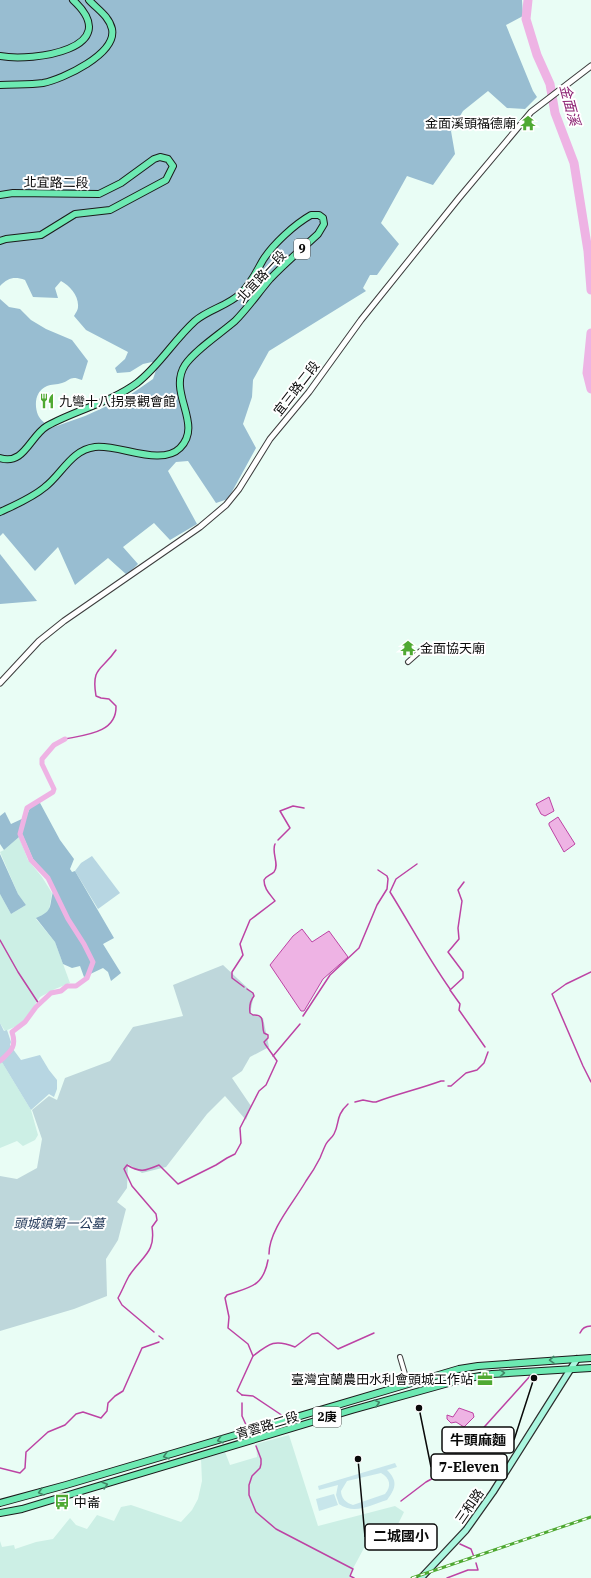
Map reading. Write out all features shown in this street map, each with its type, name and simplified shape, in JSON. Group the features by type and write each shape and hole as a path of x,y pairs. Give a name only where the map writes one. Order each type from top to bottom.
{"main road":[{"path":"0,56 8,58 34,56 61,51 82,42 88,32 88,18 81,7 73,0"},
{"path":"0,85 33,84 57,79 69,74 104,50 110,41 112,27 102,12 89,0"},
{"name":"北宜路二段","path":"0,195 13,192 99,194 121,183 154,159 168,159 172,162 173,166 166,180 110,210 75,214 41,235 0,241"},
{"name":"北宜路一段","path":"0,458 11,459 18,456 25,451 46,427 120,394 137,382 196,320 230,302 241,294 249,284 267,254 282,238 311,215 319,215 323,218 324,224 318,234 269,280 236,320 191,358 185,366 179,382 189,429 188,436 179,449 165,455 156,456 107,447 86,449 70,459 46,487 32,496 0,512"},
{"name":"青雲路二段","path":"0,1503 66,1485 459,1369 478,1366 577,1359 590,1360"},
{"name":"三和路","path":"421,1578 466,1530 493,1492 577,1359"},
{"name":"青雲路二段","path":"0,1513 22,1509 464,1378 492,1374 591,1368"},
{"path":"350,1402 353,1412"}],"street":[{"name":"宜三路二段","path":"0,683 39,641 64,621 200,527 226,505 239,489 270,439 309,392 361,320 458,198 512,134 535,110 591,66"},
{"path":"408,662 426,646"},
{"path":"400,1357 408,1384"}],"shaded area":[{"path":"0,0 522,0 523,16 506,25 533,91 537,97 525,109 507,108 488,91 463,111 451,131 455,154 433,185 407,176 381,223 399,244 377,275 370,275 363,288 366,291 269,351 253,380 252,397 243,424 256,448 228,499 216,503 188,461 176,462 168,471 197,524 170,540 154,523 123,547 138,564 127,575 108,558 75,585 58,547 35,571 3,533 0,536 0,299 9,307 20,309 31,320 46,329 72,340 88,361 82,380 71,378 60,384 49,385 40,391 36,399 38,415 42,421 51,428 85,416 127,397 153,379 157,367 152,362 143,364 130,372 117,373 115,368 125,359 128,352 86,330 74,316 78,307 75,295 68,286 61,281 55,288 58,298 33,297 25,280 21,279 11,278 0,286"},
{"path":"0,554 37,601 0,604"},
{"path":"549,797 554,811 545,816 541,814 536,804"},
{"path":"39,801 60,840 74,859 70,869 72,872 75,871 114,938 103,944 121,973 111,981 108,972 103,968 84,977 80,966 72,968 63,964 55,942 36,918 46,912 50,907 54,889 47,876 33,859 23,836 19,837 4,850 0,844 0,816 5,812 11,824 26,817 30,808"},
{"path":"558,817 575,844 564,852 549,825 549,823"},
{"path":"19,837 28,860 42,877 52,893 49,910 47,913 36,919 55,942 70,983 40,997 24,1021 5,1031 0,1023 0,894 11,914 26,905 18,894 0,852"},
{"path":"0,854 18,894 26,905 11,914 0,894"},
{"path":"92,856 120,893 98,909 75,871 81,863"},
{"path":"302,929 312,942 329,931 348,957 323,979 304,1011 301,1011 270,965 293,936"},
{"path":"0,1023 4,1031 7,1030 11,1042 10,1045 21,1060 40,1055 57,1080 57,1089 54,1097 49,1094 31,1110 0,1059"},
{"path":"0,1059 31,1110 38,1135 35,1140 23,1146 17,1141 0,1148"},
{"path":"459,1408 473,1413 474,1417 464,1427 456,1422 451,1423 447,1419 447,1415 453,1417"},
{"path":"289,1435 318,1526 395,1506 404,1512 387,1542 364,1548 349,1576 351,1578 0,1578 0,1541 2,1547 14,1545 15,1549 36,1542 53,1539 70,1518 76,1525 87,1529 97,1515 114,1521 121,1507 131,1505 181,1522 192,1510 198,1499 202,1481 201,1459 225,1452 230,1465 257,1457 256,1444"},
{"path":"395,1463 397,1467 387,1470 393,1478 394,1488 387,1500 363,1508 351,1509 339,1504 336,1495 338,1485 319,1490 318,1486","holes":["381,1473 389,1482 389,1488 385,1494 353,1505 346,1502 343,1498 341,1491 347,1481"]},
{"path":"334,1494 338,1505 319,1511 316,1499"}],"green space":[{"name":"頭城鎮第一公墓","path":"223,965 254,994 250,1014 263,1018 269,1047 250,1057 242,1071 232,1078 251,1106 246,1120 225,1096 207,1114 166,1167 142,1173 128,1164 127,1188 117,1202 126,1209 118,1240 106,1259 107,1296 74,1309 0,1331 0,1176 17,1179 37,1168 42,1139 32,1110 49,1096 57,1100 65,1078 110,1061 133,1027 183,1016 173,985"}],"waterway":[{"name":"金面溪","path":"528,0 526,19 537,55 550,84 555,113 574,163 588,251 591,290"},
{"name":"金面溪","path":"591,333 587,373 591,389"},
{"path":"65,739 90,734 106,727 111,722 115,715 116,706 109,699 96,696 95,679 96,674 116,650"},
{"path":"0,1061 12,1048 14,1041 12,1032 25,1022 36,1007 51,993 61,991 67,986 76,986 87,978 93,962 84,944 68,919 48,878 31,860 20,834 27,808 53,792 54,789 42,764 42,759 54,745 65,739"},
{"path":"278,840 290,828 280,811 293,806 304,808"},
{"path":"244,987 232,978 232,972 243,955 240,944 250,920 275,901 269,894 264,883 266,877 276,869 274,851 275,844"},
{"path":"417,864 396,879 390,892 450,989"},
{"path":"303,1016 330,975 359,948 377,905 387,889 387,876 378,870"},
{"path":"464,882 458,890 462,901 458,928 459,939 448,952 463,972 463,978 450,990 460,1004 459,1010 485,1047"},
{"path":"0,940 18,972 39,1004"},
{"path":"591,972 566,984 552,994 591,1082"},
{"path":"154,1332 122,1305 118,1298 129,1276 150,1249 153,1236 152,1227 157,1220 156,1214 132,1186 124,1169 127,1165 139,1170 150,1169 159,1165 178,1184 235,1154 241,1143 240,1128 259,1091 266,1085 277,1061 264,1042 268,1038 268,1035 264,1033 260,1016 250,1013 250,1004 254,996 253,993 247,989"},
{"path":"273,1056 300,1024"},
{"path":"448,1086 451,1086 466,1073 477,1070 484,1063 488,1052"},
{"path":"355,1102 363,1100 376,1102 444,1081"},
{"path":"269,1254 273,1235 283,1216 315,1167 326,1144 336,1130 341,1112 348,1104"},
{"path":"242,1395 237,1391 253,1356 248,1344 228,1328 229,1317 225,1298 227,1295 249,1288 259,1281 263,1276 268,1260"},
{"path":"580,1333 587,1326 591,1326"},
{"path":"253,1356 268,1345 277,1343 295,1347 312,1334 318,1333 338,1349 374,1333"},
{"path":"159,1336 163,1339"},
{"path":"0,1468 20,1473 25,1468 26,1452 48,1432 65,1425 76,1414 83,1412 101,1418 107,1411 108,1403 123,1391 142,1348 159,1342"},
{"path":"458,1450 477,1435 531,1375"},
{"path":"242,1395 253,1396 283,1416"},
{"path":"242,1403 242,1416 247,1427"},
{"path":"256,1446 261,1459 261,1464 260,1468 252,1476 249,1485 249,1495 256,1512 276,1529 353,1569 350,1576 354,1578"},
{"path":"401,1501 426,1482 437,1476 456,1454"},
{"path":"460,1544 471,1549 474,1557"},
{"path":"447,1578 468,1570 478,1570 476,1563"}],"railway":[{"path":"412,1578 591,1517"}],"place":[{"name":"金面溪頭福德廟","path":"528,123"},
{"name":"九彎十八拐景觀會館","path":"47,401"},
{"name":"金面協天廟","path":"408,648"},
{"name":"牛頭麻麵","path":"534,1378"},
{"name":"臺灣宜蘭農田水利會頭城工作站","path":"485,1379"},
{"name":"7-Eleven","path":"419,1408"},
{"name":"二城國小","path":"358,1459"},
{"name":"中崙","path":"62,1502"}]}
